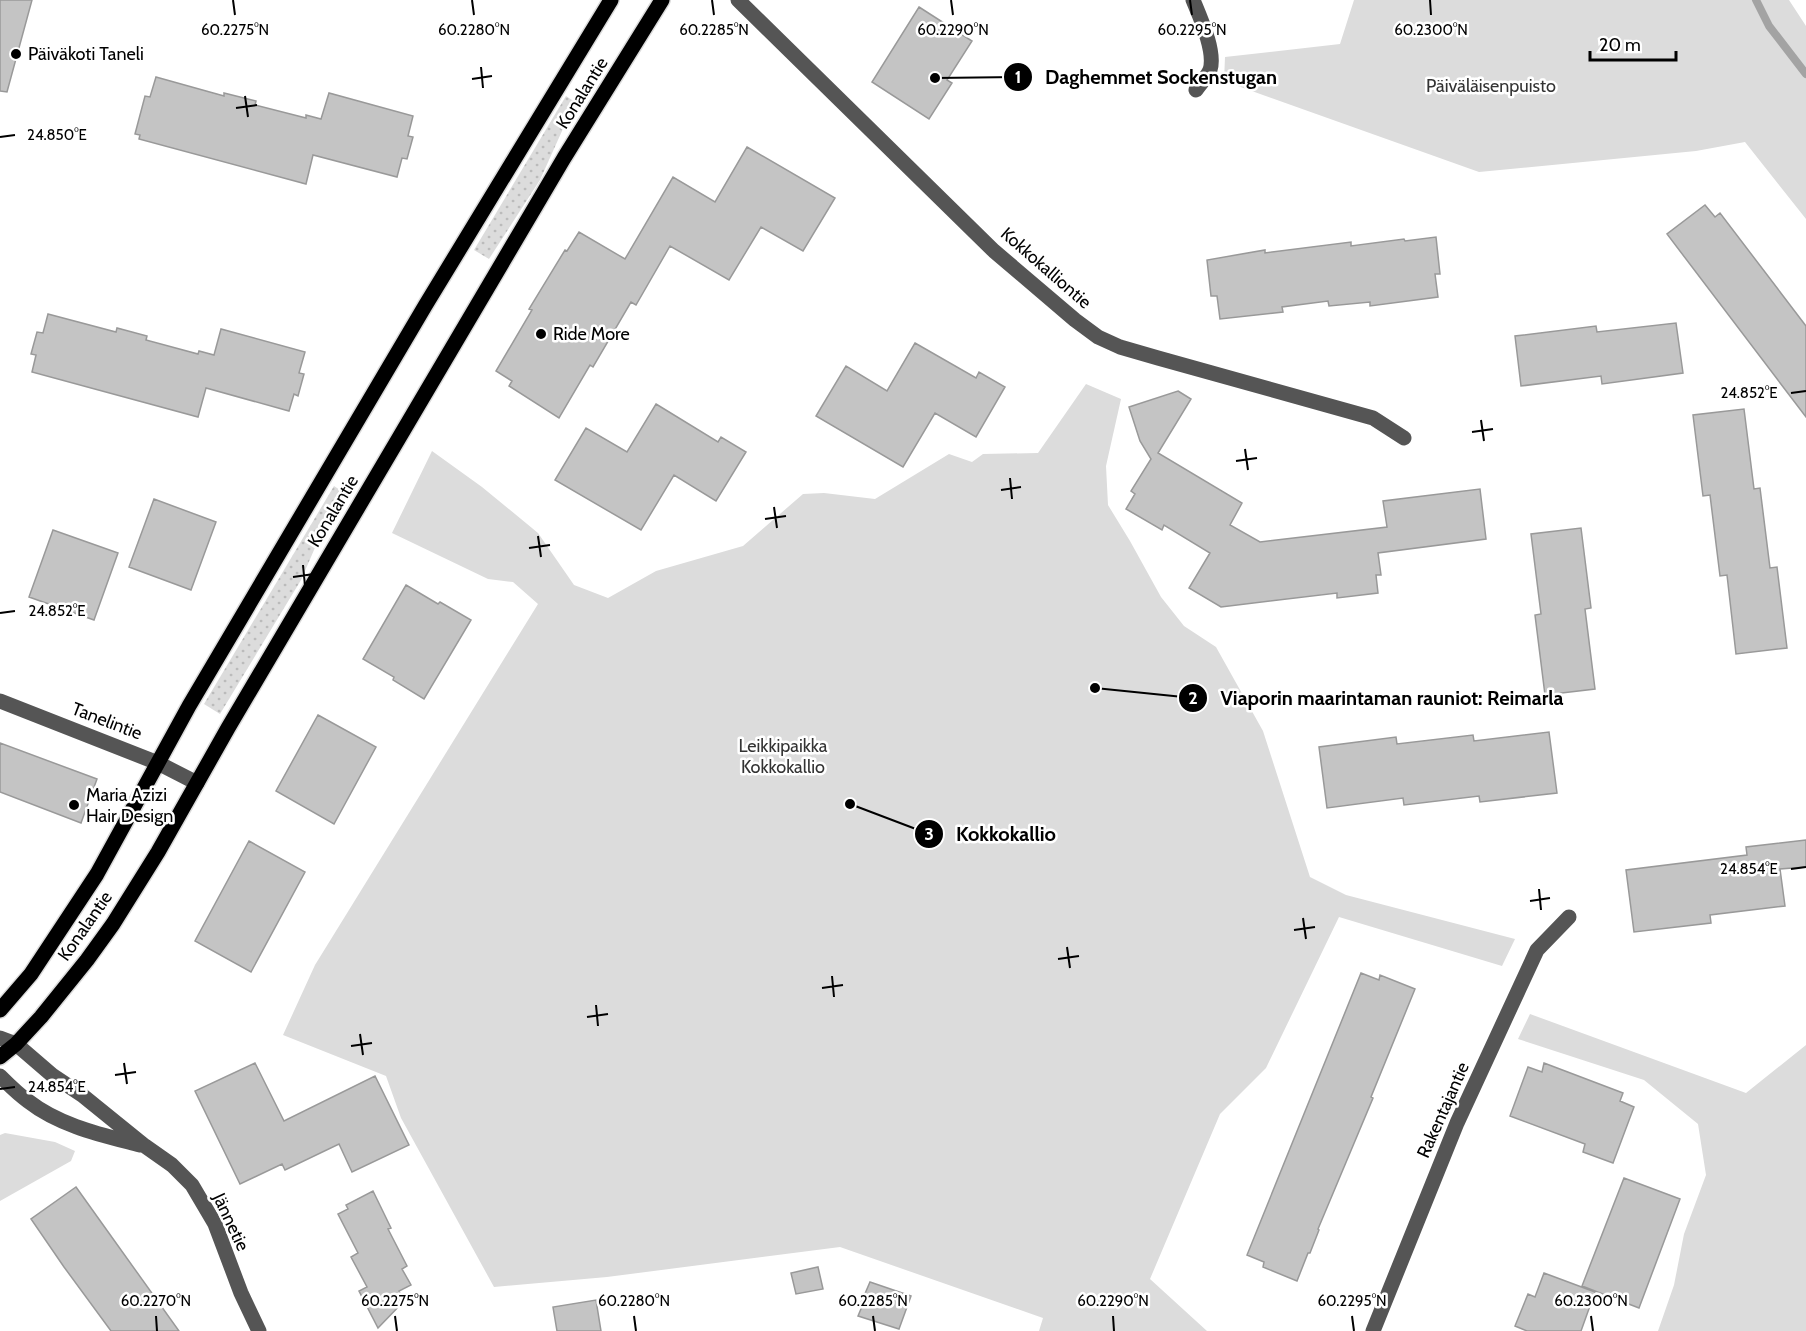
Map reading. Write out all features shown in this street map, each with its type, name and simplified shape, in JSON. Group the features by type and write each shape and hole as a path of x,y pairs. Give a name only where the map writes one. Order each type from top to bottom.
{"main road":[{"name":"Konalantie","path":"0,1010 31,974 67,923 97,874 189,706 425,306 611,0"},
{"name":"Konalantie","path":"0,1057 16,1044 59,995 113,924 158,852 564,158 662,0"}],"street":[{"name":"Kokkokalliontie","path":"738,0 994,250 1098,337 1120,347 1373,418 1404,438"},
{"path":"1192,0 1208,42 1210,63 1210,71 1196,90"},
{"name":"Tanelintie","path":"0,701 158,763 197,783"},
{"name":"Rakentajantie","path":"1373,1331 1457,1124 1537,950 1569,917"},
{"name":"Jännetie","path":"0,1038 16,1044 52,1075 172,1166 192,1185 214,1224 241,1293 259,1331"},
{"name":"Jännetie","path":"0,1076 29,1102 61,1121 98,1134 145,1146"}],"green space":[{"name":"Päiväläisenpuisto","path":"1354,0 1789,0 1806,26 1806,219 1745,142 1696,151 1479,172 1224,81 1225,57 1340,44"},
{"path":"566,96 575,102 540,180 489,259 474,250"},
{"name":"Leikkipaikka Kokkokallio","path":"1086,384 1121,399 1106,466 1108,505 1161,597 1184,626 1216,647 1263,731 1310,877 1346,895 1515,939 1502,966 1339,917 1266,1068 1220,1114 1150,1279 1207,1331 1039,1331 1043,1318 840,1247 607,1277 494,1287 401,1118 386,1076 283,1035 315,965 538,604 513,582 488,579 392,533 432,451 482,487 538,533 574,585 608,598 656,571 743,546 803,494 824,493 875,499 949,454 972,462 983,454 1038,453"},
{"path":"334,486 340,490 301,580 220,714 204,704"},
{"path":"1530,1014 1746,1093 1806,1045 1806,1331 1658,1331 1674,1285 1684,1234 1706,1175 1698,1124 1644,1080 1518,1039"},
{"path":"5,1133 55,1142 75,1151 71,1161 0,1201 0,1135"}],"building":[{"path":"0,0 32,0 7,92 0,91"},
{"path":"919,7 972,41 947,80 952,83 929,119 872,82"},
{"path":"156,77 224,96 224,93 256,101 255,105 306,118 306,115 321,119 329,93 413,116 408,136 413,137 407,159 402,158 397,177 313,155 306,184 139,139 140,135 135,134 145,96 150,97"},
{"path":"747,147 835,198 803,251 761,227 729,280 670,246 636,305 631,302 593,367 590,365 559,418 509,386 512,381 496,371 532,310 529,309 565,250 567,251 579,232 625,259 673,177 715,202"},
{"path":"1705,205 1715,217 1720,213 1806,326 1806,417 1667,234"},
{"path":"1436,237 1440,274 1435,274 1438,297 1370,306 1370,302 1329,306 1328,301 1282,307 1283,312 1220,319 1217,296 1211,296 1207,260 1265,250 1265,253 1351,242 1351,246"},
{"path":"48,314 116,332 117,328 147,336 146,340 198,354 199,351 214,355 221,329 305,352 299,373 304,374 298,396 294,394 289,411 206,388 198,417 32,372 36,355 31,354 37,332 43,333"},
{"path":"1676,323 1683,373 1602,384 1601,376 1521,386 1515,336 1596,326 1597,332"},
{"path":"915,343 976,378 979,372 1005,387 976,437 935,413 903,467 816,416 846,366 887,391"},
{"path":"1178,391 1191,399 1158,453 1242,503 1230,525 1260,542 1387,527 1383,501 1480,489 1486,539 1378,553 1381,575 1376,575 1378,593 1337,598 1337,593 1221,607 1189,588 1210,553 1164,525 1162,530 1126,509 1135,494 1131,491 1151,459 1140,441 1129,407"},
{"path":"656,404 718,442 721,437 746,452 716,501 674,475 641,530 555,480 586,428 627,452"},
{"path":"1744,409 1754,489 1760,488 1770,568 1777,567 1787,648 1736,654 1727,575 1720,576 1710,495 1703,496 1693,415"},
{"path":"154,499 216,522 191,590 129,567"},
{"path":"1581,528 1591,608 1585,609 1595,689 1545,695 1535,615 1541,614 1531,534"},
{"path":"53,530 118,553 94,620 29,597"},
{"path":"406,585 471,620 424,699 393,680 394,677 363,659"},
{"path":"318,715 376,747 334,824 276,791"},
{"path":"1549,732 1557,793 1480,802 1479,796 1404,805 1403,798 1327,808 1319,747 1396,737 1397,744 1473,735 1474,741"},
{"path":"0,743 97,779 81,823 0,792"},
{"path":"1806,840 1806,867 1780,869 1785,906 1710,915 1711,923 1634,932 1626,870 1747,855 1746,847"},
{"path":"249,841 305,872 251,972 195,941"},
{"path":"1361,973 1379,980 1380,975 1415,989 1371,1097 1373,1098 1297,1281 1263,1267 1264,1262 1247,1255"},
{"path":"255,1063 284,1121 375,1076 409,1145 352,1172 339,1144 285,1170 282,1164 240,1184 195,1091"},
{"path":"1544,1063 1623,1093 1620,1101 1634,1107 1613,1163 1583,1152 1585,1144 1510,1116 1528,1067 1542,1072"},
{"path":"1624,1178 1680,1199 1639,1308 1582,1286"},
{"path":"76,1187 179,1331 111,1331 64,1267 31,1219"},
{"path":"373,1191 391,1228 388,1229 407,1266 402,1269 411,1285 399,1291 404,1301 378,1328 359,1291 367,1287 351,1257 358,1253 338,1214 348,1209 346,1205"},
{"path":"818,1267 823,1289 796,1294 791,1273"},
{"path":"1544,1273 1595,1292 1581,1331 1527,1331 1515,1326 1528,1294 1535,1297"},
{"path":"870,1282 911,1296 899,1329 858,1316"},
{"path":"596,1300 601,1331 557,1331 553,1307"}],"waterway":[{"path":"1756,0 1769,26 1806,74"}],"place":[{"name":"Päiväkoti Taneli","path":"16,54"},
{"name":"Daghemmet Sockenstugan","path":"935,78"},
{"name":"Ride More","path":"541,334"},
{"name":"Viaporin maarintaman rauniot: Reimarla","path":"1095,688"},
{"name":"Kokkokallio","path":"850,804"},
{"name":"Maria Azizi Hair Design","path":"74,805"}]}
